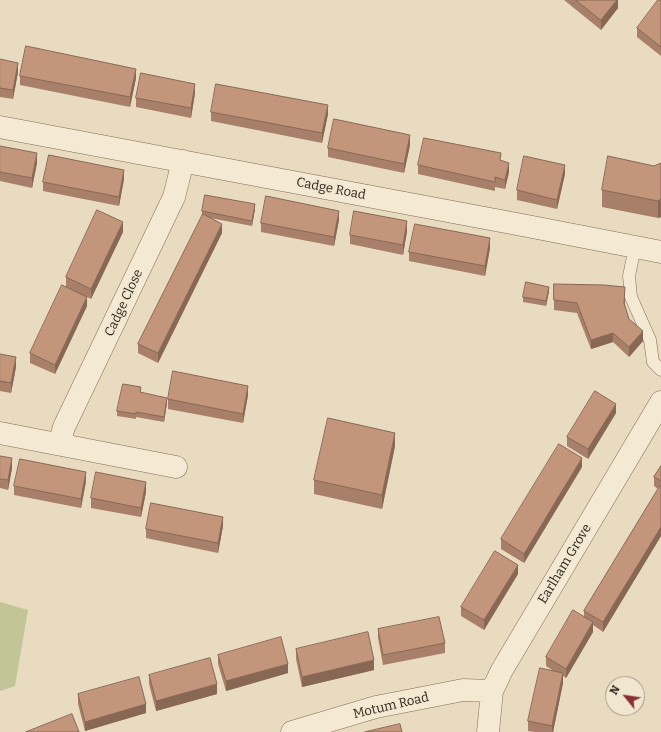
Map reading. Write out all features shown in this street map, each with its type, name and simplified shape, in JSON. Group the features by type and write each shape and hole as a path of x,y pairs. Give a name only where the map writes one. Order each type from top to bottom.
{"street":[{"name":"Cadge Road","path":"0,127 661,252"},
{"name":"Cadge Close","path":"59,444 64,427 174,197 183,161"},
{"name":"Earlham Grove","path":"488,732 492,691 502,670 661,402"},
{"path":"0,433 176,467"},
{"name":"Motum Road","path":"292,732 383,706 463,690 492,691"}],"lane":[{"path":"635,247 629,276 631,297 650,340 653,362 661,370"}],"green space":[{"path":"0,602 28,610 15,686 0,691"}],"building":[{"path":"576,0 617,0 601,20"},
{"path":"658,0 661,0 661,47 637,28"},
{"path":"26,46 136,69 130,97 20,76"},
{"path":"0,59 18,63 13,90 0,88"},
{"path":"141,73 195,84 191,108 136,98"},
{"path":"216,84 328,105 322,133 211,112"},
{"path":"334,119 410,135 404,164 328,148"},
{"path":"424,138 501,153 500,160 509,163 505,180 495,177 495,182 418,165"},
{"path":"0,146 37,153 32,178 0,172"},
{"path":"49,155 124,170 119,197 43,182"},
{"path":"524,156 565,165 557,200 517,190"},
{"path":"608,156 654,166 661,163 661,199 658,201 602,190"},
{"path":"205,195 255,204 252,221 202,211"},
{"path":"266,196 339,211 334,237 261,223"},
{"path":"97,210 123,222 91,289 66,277"},
{"path":"354,211 407,221 403,245 350,235"},
{"path":"203,214 222,224 158,353 138,344"},
{"path":"415,224 490,238 485,266 409,252"},
{"path":"526,282 549,287 546,301 523,297"},
{"path":"554,284 625,287 624,303 629,319 643,331 629,347 613,333 591,340 577,303 554,300"},
{"path":"62,285 87,297 55,365 30,353"},
{"path":"0,354 16,357 11,383 0,381"},
{"path":"173,371 248,386 243,414 168,399"},
{"path":"123,384 141,387 140,392 167,398 164,417 136,412 136,414 117,411"},
{"path":"595,391 616,404 588,449 567,437"},
{"path":"328,418 395,433 382,495 314,480"},
{"path":"559,444 582,458 524,554 501,539"},
{"path":"0,456 12,458 8,480 0,479"},
{"path":"20,459 86,472 81,499 14,486"},
{"path":"661,466 661,481 654,477"},
{"path":"96,472 146,482 141,508 91,498"},
{"path":"660,486 661,527 603,622 584,611"},
{"path":"151,503 223,517 218,543 146,529"},
{"path":"495,551 518,565 484,620 461,607"},
{"path":"573,610 593,622 566,669 546,657"},
{"path":"439,617 445,643 383,655 378,629"},
{"path":"368,632 374,660 302,677 296,649"},
{"path":"281,637 288,664 226,681 218,655"},
{"path":"210,658 217,684 156,701 149,675"},
{"path":"540,668 563,673 552,726 528,721"},
{"path":"139,677 146,704 85,722 78,694"},
{"path":"72,714 79,732 26,732"},
{"path":"400,724 402,732 365,732"}]}
